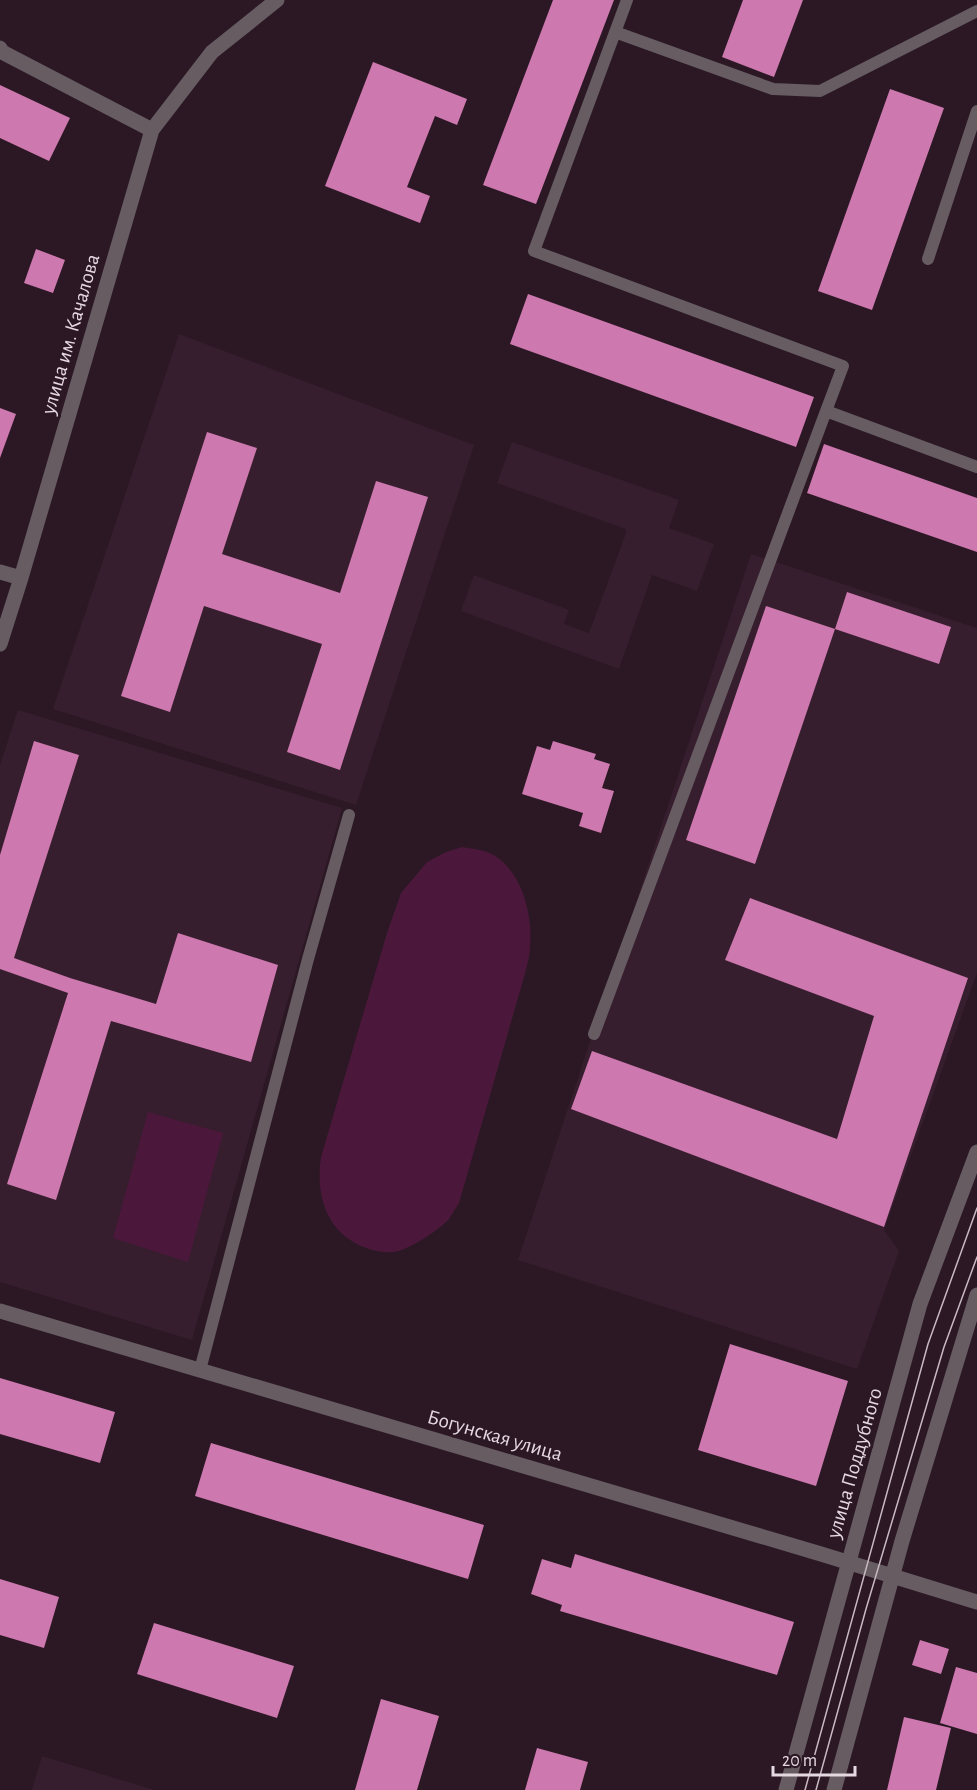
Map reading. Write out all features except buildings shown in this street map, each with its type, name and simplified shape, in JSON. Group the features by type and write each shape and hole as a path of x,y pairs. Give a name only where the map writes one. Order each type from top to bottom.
{"street":[{"name":"улица им. Качалова","path":"0,644 152,129 212,52 277,0"},
{"path":"1,51 152,129"},
{"path":"0,572 21,578"},
{"name":"улица Поддубного","path":"786,1790 920,1304 977,1152"},
{"path":"834,1790 902,1541 977,1295"},
{"name":"Богунская улица","path":"0,1311 977,1602"}],"lane":[{"path":"594,1034 843,366 534,251 627,0"},
{"path":"615,32 773,89 820,91 977,11"},
{"path":"928,259 977,111"},
{"path":"826,411 977,467"},
{"path":"200,1370 308,959 349,815"}],"shaded area":[{"path":"179,334 474,445 356,805 53,709"},
{"path":"512,442 679,500 669,528 714,544 697,591 652,575 619,669 461,611 474,575 569,610 564,624 589,633 626,533 626,529 497,483"},
{"path":"751,554 977,628 977,973 884,1230 899,1251 857,1369 518,1260"},
{"path":"18,710 342,808 192,1340 0,1282 0,765"},
{"path":"462,847 494,855 514,875 528,910 531,935 530,952 459,1203 449,1219 415,1244 394,1252 376,1251 353,1242 333,1223 322,1199 321,1157 401,893 427,862"},
{"path":"148,1112 223,1133 188,1262 113,1238"},
{"path":"42,1756 154,1790 32,1790"}],"tram line":[{"path":"805,1790 928,1344 977,1208"},
{"path":"816,1790 866,1609 944,1347 977,1257"}]}
